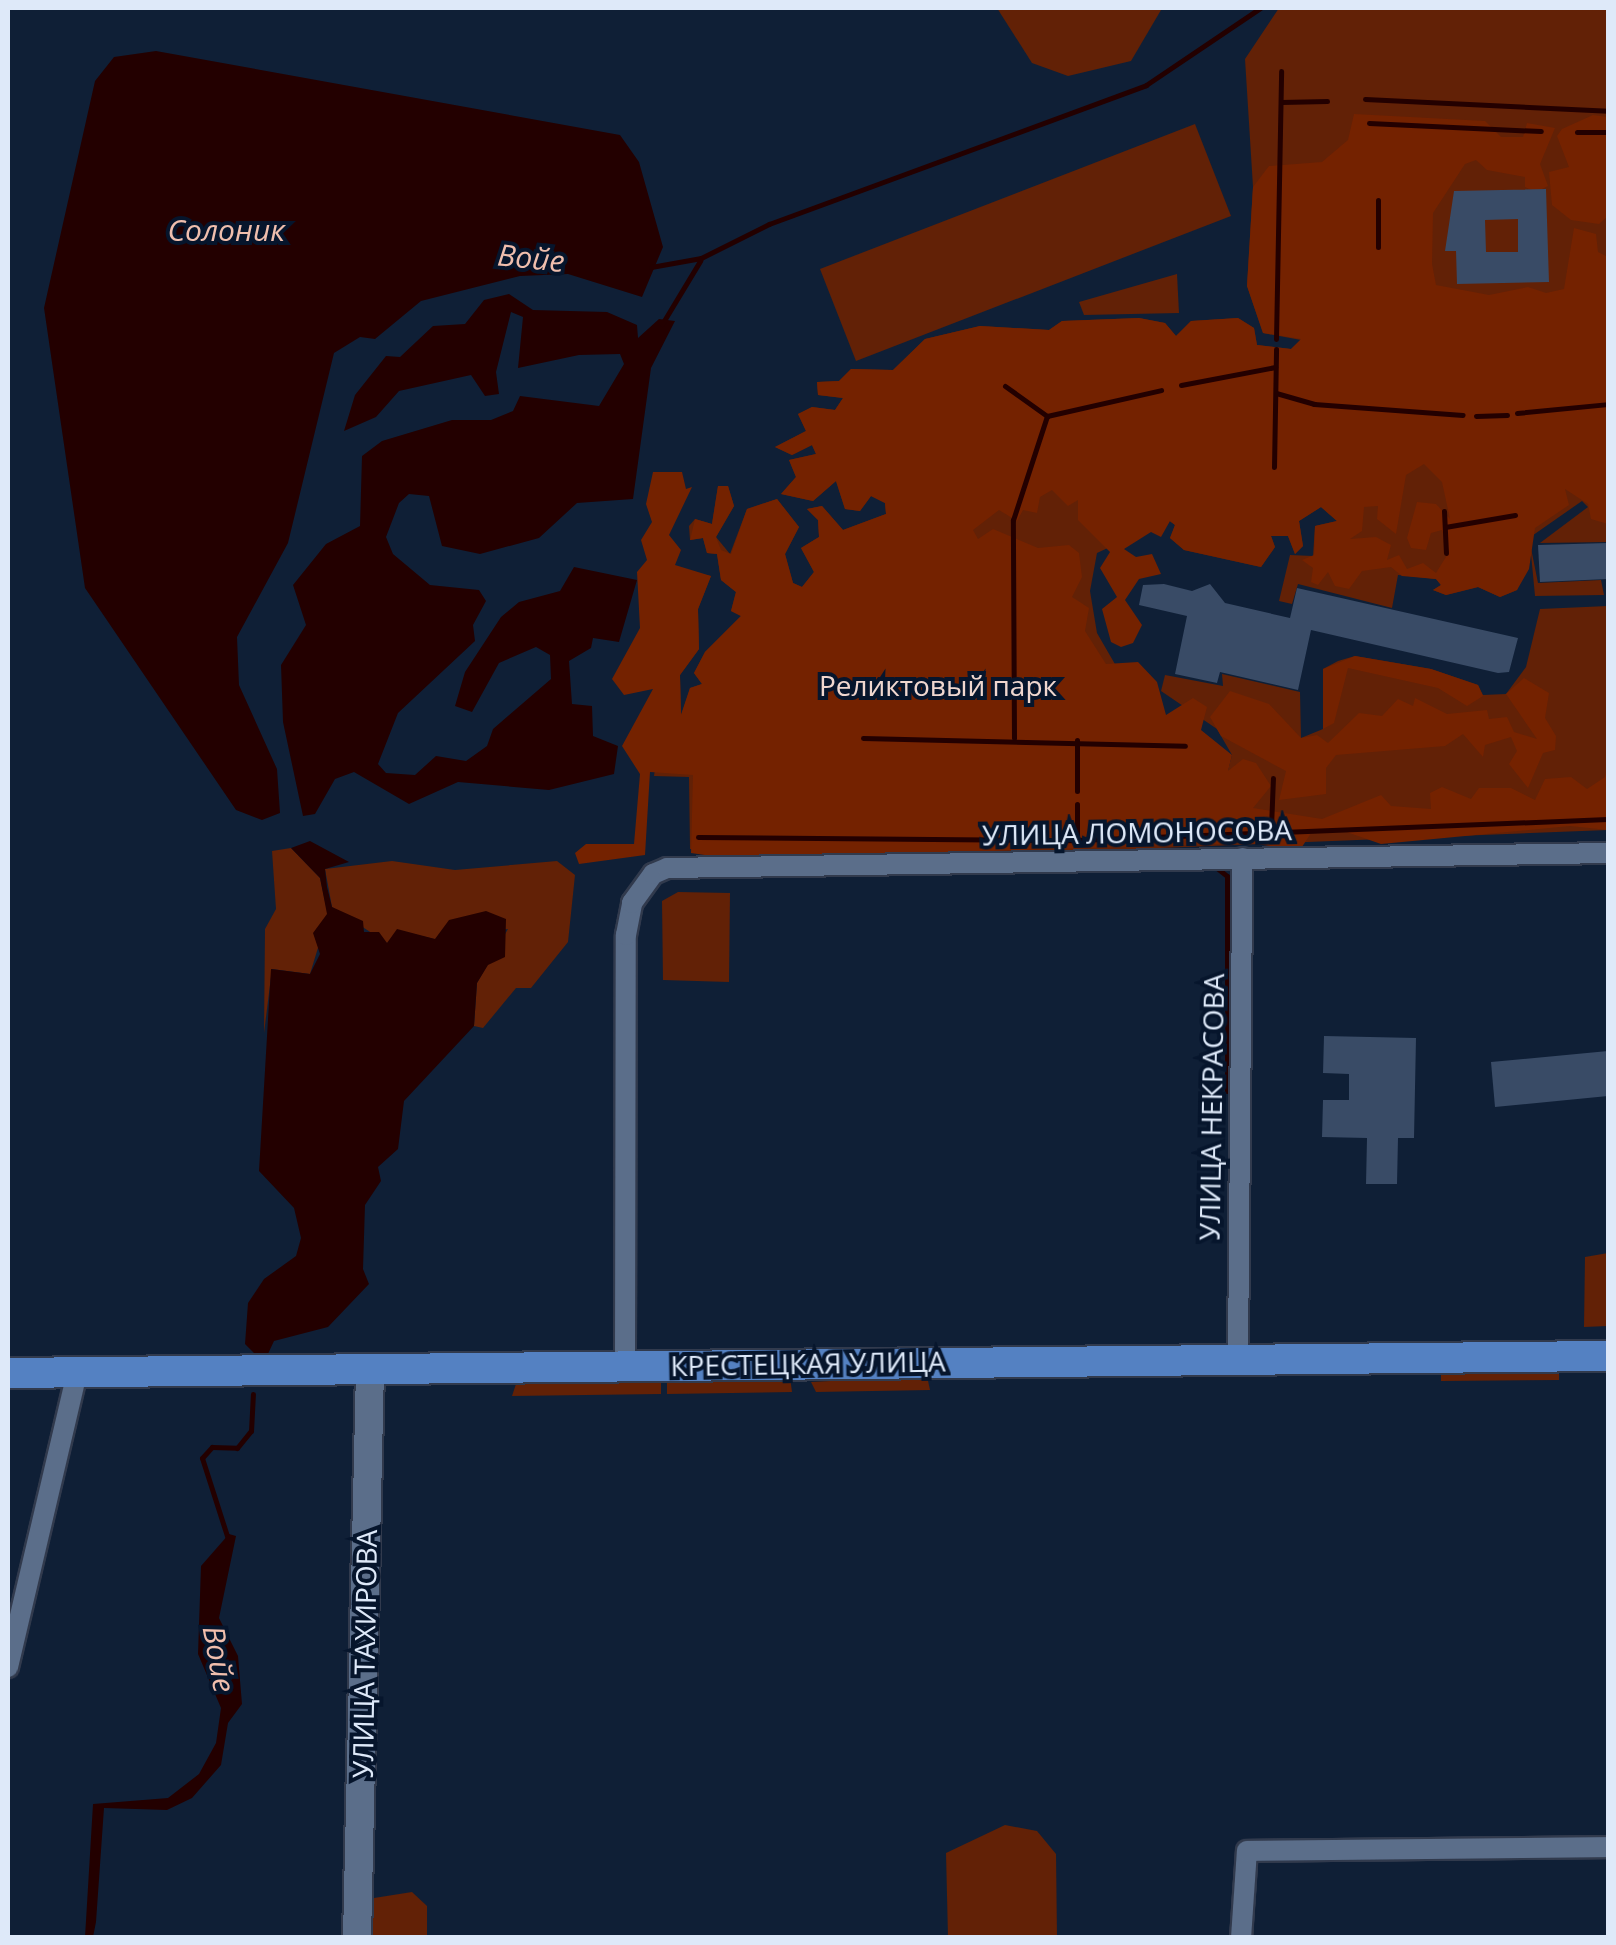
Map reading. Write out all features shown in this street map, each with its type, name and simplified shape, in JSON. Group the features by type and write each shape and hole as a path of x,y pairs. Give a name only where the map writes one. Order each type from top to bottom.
{"main road":[{"name":"КРЕСТЕЦКАЯ УЛИЦА","path":"8,1373 1608,1356"},
{"name":"УЛИЦА ТАХИРОВА","path":"357,1938 370,1370"}],"street":[{"name":"УЛИЦА ЛОМОНОСОВА","path":"624,1366 626,935 632,903 667,868 1608,853"},
{"name":"УЛИЦА НЕКРАСОВА","path":"1238,1357 1242,858"},
{"path":"8,1667 77,1373"},
{"path":"1241,1938 1247,1850 1608,1846"}],"green space":[{"path":"997,8 1161,10 1131,61 1068,76 1032,63"},
{"name":"Реликтовый парк","path":"1279,8 1608,8 1608,542 1540,543 1588,507 1582,501 1529,538 1538,583 1601,580 1604,595 1535,596 1531,554 1517,590 1500,597 1478,587 1446,595 1433,590 1441,585 1436,579 1398,575 1392,608 1298,584 1292,604 1279,601 1290,555 1313,556 1315,526 1337,521 1321,507 1299,521 1303,546 1295,554 1288,536 1271,536 1275,547 1261,567 1184,550 1170,538 1175,525 1168,520 1097,553 1090,591 1097,633 1123,678 1228,770 1232,755 1217,729 1161,691 1165,675 1223,686 1222,674 1300,692 1301,738 1323,729 1323,669 1338,661 1355,656 1431,669 1478,685 1483,695 1506,694 1526,667 1540,609 1608,606 1608,830 1085,851 690,849 689,777 654,776 682,570 711,576 698,609 699,649 680,675 681,715 690,688 702,684 694,673 705,652 741,616 731,611 736,592 721,580 717,554 707,553 703,538 690,540 689,526 695,519 712,524 718,486 728,486 734,506 716,537 730,554 747,509 777,499 799,527 785,554 793,583 802,587 814,572 801,548 819,537 818,520 807,509 822,506 843,530 886,514 885,503 871,496 860,511 845,509 836,481 813,501 781,494 796,477 789,460 816,454 812,445 792,455 775,447 806,431 798,414 812,407 835,410 843,398 818,395 817,382 839,381 851,369 893,370 925,339 980,326 1049,330 1062,321 1139,318 1165,323 1176,336 1191,321 1238,318 1254,328 1257,345 1291,349 1301,340 1263,333 1247,286 1253,187 1245,59"},
{"name":"Реликтовый парк","path":"1354,114 1485,121 1501,137 1523,137 1527,123 1555,128 1540,164 1548,186 1536,192 1525,187 1525,177 1487,170 1476,160 1465,164 1433,213 1432,264 1436,285 1489,295 1528,287 1546,293 1564,289 1574,228 1596,234 1598,252 1608,257 1608,524 1591,519 1588,504 1565,489 1569,505 1535,528 1529,569 1517,590 1500,597 1478,587 1446,595 1433,590 1441,585 1436,579 1402,576 1391,567 1362,571 1349,589 1335,586 1328,572 1318,585 1311,582 1313,568 1302,560 1314,555 1315,526 1337,521 1321,507 1299,521 1303,546 1295,554 1288,536 1271,536 1275,547 1261,567 1184,550 1170,538 1175,525 1170,521 1161,537 1151,532 1124,549 1136,557 1152,554 1161,574 1139,579 1125,600 1142,625 1133,643 1121,647 1111,642 1102,609 1117,597 1100,568 1110,552 1078,520 1078,500 1068,506 1052,490 1040,497 1037,513 1023,510 1017,521 999,510 973,530 978,539 993,529 1038,548 1069,545 1079,553 1082,577 1072,597 1089,608 1085,631 1106,664 1138,662 1157,682 1166,715 1193,698 1207,707 1201,730 1232,755 1228,771 1243,759 1256,763 1271,786 1253,808 1322,819 1381,795 1391,806 1431,809 1430,793 1442,787 1471,799 1479,788 1511,788 1535,800 1545,779 1571,777 1587,789 1605,777 1608,762 1608,830 1570,826 1381,844 1335,828 1313,830 1300,850 1249,843 732,859 691,853 693,775 650,772 645,855 579,864 575,853 586,844 634,844 640,774 622,746 653,689 624,695 612,679 640,628 637,572 647,560 641,540 652,522 646,504 653,472 682,472 686,489 692,487 669,535 681,550 675,565 711,576 698,609 699,649 680,675 681,715 690,688 702,684 694,673 705,652 741,616 731,611 736,592 721,580 717,554 707,553 703,538 690,540 695,519 712,524 718,486 728,486 734,506 716,537 721,550 731,554 747,509 777,499 799,527 785,554 793,583 802,587 814,572 801,548 819,537 818,520 807,509 822,506 843,530 886,514 885,503 871,496 860,511 845,509 836,481 813,501 781,494 796,477 789,460 816,454 812,445 792,455 775,447 806,431 798,414 812,407 835,410 843,398 818,395 817,382 839,381 851,369 893,370 925,339 980,326 1049,330 1062,321 1139,318 1165,323 1176,336 1191,321 1238,318 1254,328 1257,345 1291,349 1301,339 1263,333 1247,286 1253,187 1269,166 1322,162 1348,140","holes":["1424,464 1442,482 1450,519 1436,504 1417,502 1407,538 1411,548 1426,550 1431,533 1442,530 1449,552 1436,573 1423,563 1407,569 1399,555 1387,560 1391,545 1376,537 1350,539 1362,531 1364,507 1378,506 1377,519 1396,534 1406,475"]},
{"path":"1593,115 1608,117 1608,216 1599,224 1571,220 1552,205 1549,172 1569,167 1557,136 1562,129"},
{"path":"1195,124 1231,216 856,361 820,269"},
{"path":"1177,274 1179,313 1084,315 1079,302"},
{"path":"1355,656 1431,669 1478,685 1483,696 1467,706 1438,688 1348,668 1334,723 1323,729 1323,669"},
{"path":"1524,678 1549,693 1545,718 1556,736 1555,750 1543,753 1528,788 1509,764 1517,751 1511,737 1485,745 1483,757 1463,734 1445,746 1336,755 1326,768 1326,794 1279,800 1286,771 1221,736 1210,717 1230,691 1269,704 1301,738 1317,735 1328,743 1359,713 1382,716 1398,699 1413,706 1415,698 1447,714 1487,710 1489,719 1507,717 1514,732 1537,739 1506,694"},
{"path":"291,848 320,878 328,915 310,974 272,969 264,1033 265,929 276,909 272,851"},
{"path":"392,861 455,870 557,861 575,875 568,942 531,988 516,988 483,1028 474,1026 477,983 508,929 434,939 409,933 387,943 332,907 325,869"},
{"path":"678,892 730,893 729,982 663,980 662,901"},
{"path":"1608,1253 1608,1326 1584,1327 1585,1257"},
{"path":"1559,1370 1559,1380 1441,1381 1441,1371"},
{"path":"927,1376 930,1390 816,1392 811,1382"},
{"path":"790,1377 792,1392 667,1394 667,1378"},
{"path":"661,1378 661,1394 512,1396 517,1381"},
{"path":"1005,1825 1037,1831 1056,1854 1057,1937 948,1937 946,1853"},
{"path":"412,1892 427,1906 427,1937 369,1938 374,1898"}],"water":[{"name":"Солоник","path":"156,51 620,135 639,162 663,247 642,297 568,274 520,276 421,301 375,339 360,337 334,353 288,543 237,637 239,685 277,769 280,813 262,820 236,810 85,588 44,308 95,81 114,57"},
{"path":"509,294 533,310 607,312 637,325 638,338 659,319 675,321 651,368 633,499 577,503 539,538 480,554 442,546 429,496 409,494 399,503 386,537 393,554 430,585 479,590 486,601 473,625 475,641 398,713 378,764 386,773 415,775 436,756 466,761 487,746 493,729 551,679 550,655 536,647 499,663 472,712 455,706 465,672 501,617 519,602 560,591 574,567 637,580 619,642 593,638 591,648 569,661 572,704 592,706 593,736 618,746 614,774 549,790 458,782 409,804 354,772 335,779 315,814 303,816 283,722 281,665 306,625 293,585 326,544 360,526 362,456 382,441 452,420 491,420 513,411 520,396 599,406 624,364 620,354 579,355 518,368 523,317 511,312 496,372 499,394 485,396 471,375 399,391 376,417 344,431 355,395 386,356 400,357 433,326 465,324 484,300"},
{"path":"310,841 349,862 325,869 327,887 332,907 363,921 364,932 379,932 387,943 397,929 435,939 449,920 486,911 506,919 505,957 488,965 477,983 474,1026 404,1101 398,1149 378,1167 381,1181 365,1205 363,1269 369,1284 328,1327 274,1341 267,1356 257,1356 245,1344 248,1303 264,1279 296,1256 301,1238 294,1208 259,1171 271,969 310,974 320,954 313,933 327,914 320,878 291,848"},
{"path":"229,1534 236,1536 219,1618 238,1656 242,1704 228,1723 221,1765 192,1798 167,1810 104,1808 96,1922 93,1937 85,1937 93,1804 168,1798 199,1774 216,1743 221,1708 198,1654 201,1566"}],"building":[{"path":"1546,189 1549,282 1457,284 1456,251 1445,251 1454,191","holes":["1518,219 1518,252 1486,252 1485,220"]},
{"path":"1608,543 1608,579 1540,582 1538,545"},
{"path":"1164,584 1192,591 1210,584 1225,603 1290,618 1297,588 1518,638 1509,672 1498,673 1311,630 1298,690 1220,672 1217,683 1175,674 1187,616 1139,605 1143,585"},
{"path":"1324,1036 1416,1038 1414,1138 1398,1138 1397,1184 1366,1184 1367,1138 1322,1137 1323,1100 1349,1100 1349,1074 1323,1073"},
{"path":"1608,1051 1608,1096 1495,1107 1491,1062"}],"waterway":[{"name":"Войе","path":"651,267 701,258 769,224 1146,85 1260,8"},
{"path":"1276,339 1281,71"},
{"path":"1365,99 1608,111"},
{"path":"1281,102 1327,101"},
{"path":"1369,123 1541,131"},
{"path":"1577,132 1608,132"},
{"path":"1378,200 1378,247"},
{"path":"662,324 700,261"},
{"path":"1274,467 1276,349"},
{"path":"1181,385 1275,367"},
{"path":"1005,386 1047,416"},
{"path":"1014,738 1013,520 1047,416 1161,390"},
{"path":"1276,393 1314,404 1463,415"},
{"path":"1517,413 1608,404"},
{"path":"1476,416 1507,415"},
{"path":"1444,511 1446,553"},
{"path":"1445,527 1515,515"},
{"path":"863,738 1185,746"},
{"path":"1077,740 1077,791"},
{"path":"1271,827 1273,778"},
{"path":"1077,804 1077,840"},
{"path":"698,837 1077,840 1608,819"},
{"path":"1217,868 1227,876 1227,1091"},
{"name":"Войе","path":"228,1539 202,1458 212,1447 237,1448 251,1431 253,1394"}]}
